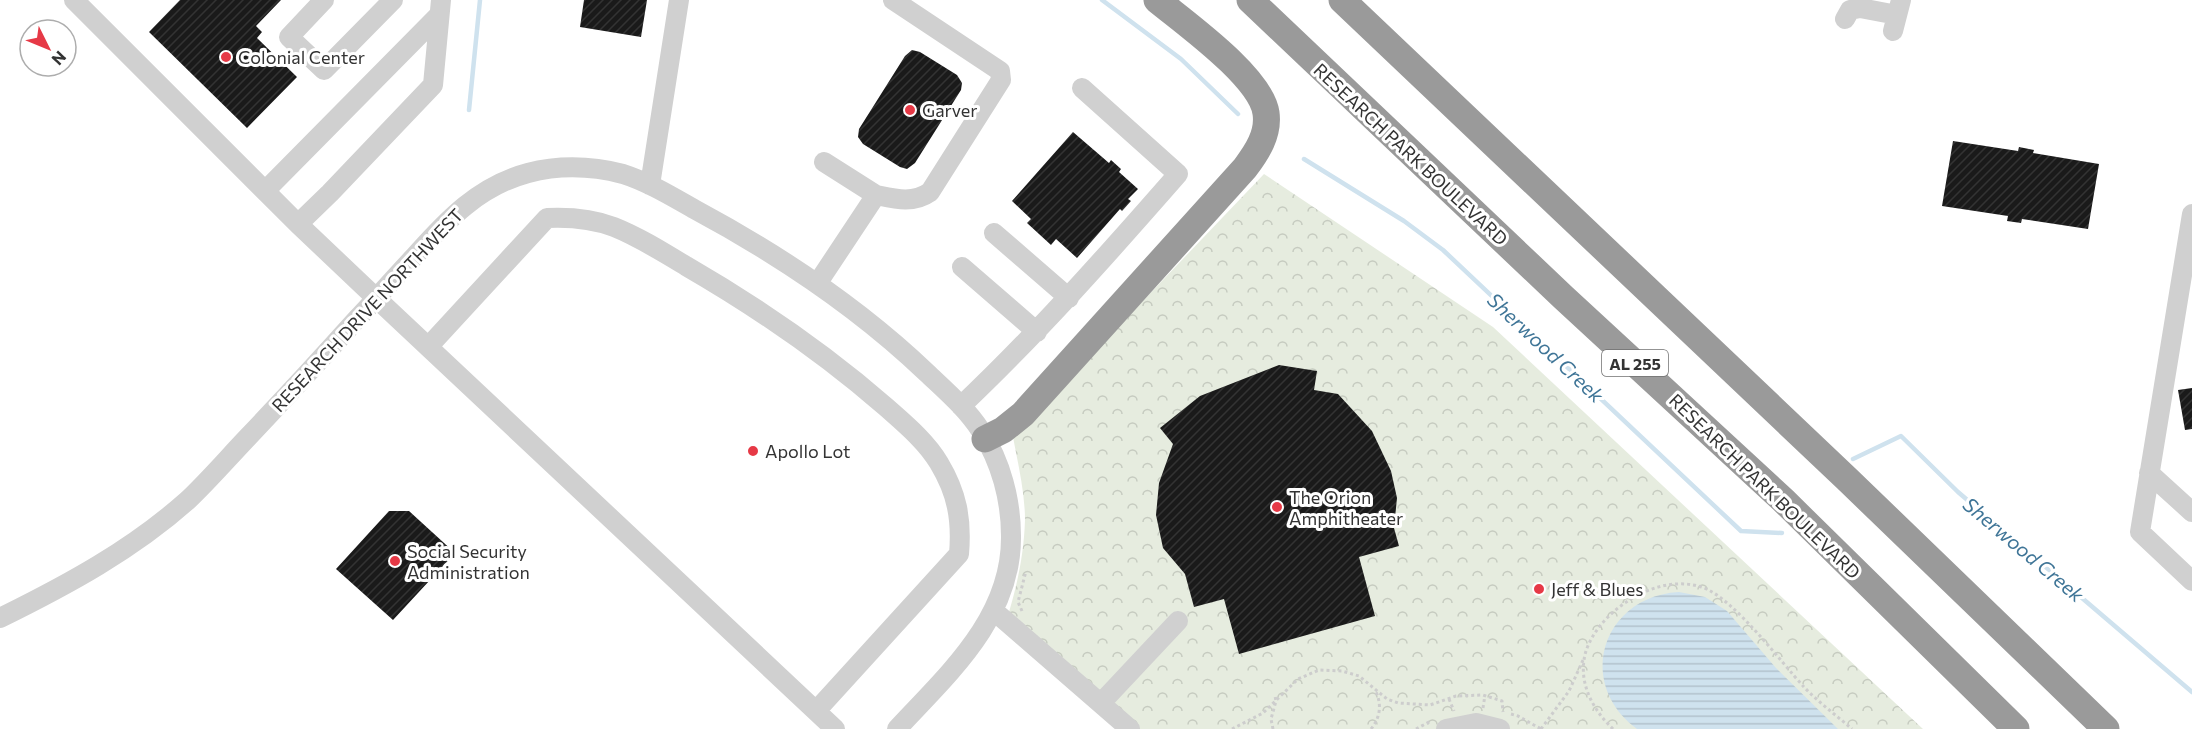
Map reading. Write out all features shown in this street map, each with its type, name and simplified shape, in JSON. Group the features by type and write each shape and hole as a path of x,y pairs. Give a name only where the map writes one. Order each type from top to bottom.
{"highway":[{"path":"985,439 1003,430 1023,414 1245,168 1258,150 1266,116 1261,96 1228,58 1157,0"},
{"path":"1242,0 1283,31"},
{"name":"RESEARCH PARK BOULEVARD","path":"1250,0 1563,297 1783,500 2016,729"},
{"path":"1342,0 1847,479 2106,729"}],"street":[{"path":"74,0 298,224 836,729"},
{"path":"324,0 289,37 324,70 393,0"},
{"path":"650,185 679,0"},
{"path":"824,162 876,195 901,201 921,198 930,192 1001,80 1000,71 893,0"},
{"path":"265,191 440,8"},
{"path":"298,224 433,85 440,8"},
{"path":"1845,19 1850,10 1860,8 1897,15"},
{"path":"961,406 1069,298 1178,174 1082,88"},
{"name":"RESEARCH DRIVE NORTHWEST","path":"0,618 95,568 155,527 186,501 285,398 453,215 477,195 527,173 568,167 618,173 650,185 753,242 817,284 908,354 961,406 985,439 1002,477 1010,516 1011,537 1006,579 994,611 978,638 897,729"},
{"path":"817,284 876,195"},
{"path":"2192,214 2140,532 2192,581"},
{"path":"428,348 547,218 570,218 613,226 726,289 802,339 910,428 938,461 955,493 961,528 959,554 816,711"},
{"path":"994,232 1069,298"},
{"path":"962,267 1037,332"},
{"path":"2150,473 2192,512"},
{"path":"994,611 1130,729"},
{"path":"1101,703 1178,621"},
{"path":"1450,721 1476,723 1501,721"}],"path":[{"path":"1025,619 1018,602 1026,565"},
{"path":"1541,729 1569,691 1580,671 1586,651 1604,623 1635,596 1670,583 1703,587 1716,594 1732,608 1806,689 1852,729"},
{"path":"1586,651 1584,674 1588,694 1593,707 1613,729"},
{"path":"1232,729 1263,713 1298,679 1319,670 1351,673 1367,681 1387,699 1398,704 1430,705 1456,696 1485,695 1502,701 1501,721"},
{"path":"1371,729 1379,711 1378,696 1374,688"},
{"path":"1483,710 1485,695"},
{"path":"1273,729 1271,719 1276,699"},
{"path":"1449,699 1450,721"}],"green space":[{"path":"1264,174 1493,327 1923,729 1130,729 1009,612 1020,567 1025,520 1023,489 1013,437"}],"water":[{"path":"1679,592 1705,597 1727,611 1776,668 1838,729 1637,729 1618,710 1606,689 1603,666 1606,645 1616,625 1632,609 1653,597"}],"building":[{"name":"Colonial Center","path":"180,0 281,0 256,26 262,32 257,38 297,77 247,128 149,32"},
{"path":"584,0 647,0 641,37 580,27"},
{"name":"Garver","path":"912,50 920,52 957,75 962,83 961,90 915,163 907,169 863,144 858,137 859,129 905,56"},
{"path":"1073,132 1109,163 1111,160 1121,169 1119,172 1138,189 1128,199 1131,201 1122,211 1120,209 1077,258 1056,239 1051,245 1027,223 1031,219 1012,201"},
{"path":"1953,141 2018,151 2019,147 2034,150 2033,153 2099,164 2088,229 2022,219 2021,223 2007,221 2008,216 1942,206"},
{"name":"The Orion Amphitheater","path":"1279,365 1317,371 1314,390 1338,394 1372,431 1391,471 1397,498 1394,528 1399,546 1359,557 1375,616 1239,654 1224,599 1194,607 1185,574 1163,548 1156,515 1159,483 1173,444 1160,428 1200,396"},
{"path":"2192,388 2192,429 2185,430 2178,390"},
{"name":"Social Security Administration","path":"389,511 409,511 455,553 393,620 336,569"}],"waterway":[{"path":"469,110 480,0"},
{"name":"Sherwood Creek","path":"1102,0 1181,59 1238,114"},
{"name":"Sherwood Creek","path":"1304,159 1404,221 1443,250 1741,531 1782,533"},
{"name":"Sherwood Creek","path":"1853,459 1901,436 1958,492 2192,692"}],"place":[{"name":"Colonial Center","path":"226,57"},
{"name":"Garver","path":"910,110"},
{"name":"Apollo Lot","path":"753,451"},
{"name":"The Orion Amphitheater","path":"1277,507"},
{"name":"Social Security Administration","path":"395,561"},
{"name":"Jeff & Blues","path":"1539,589"}]}
